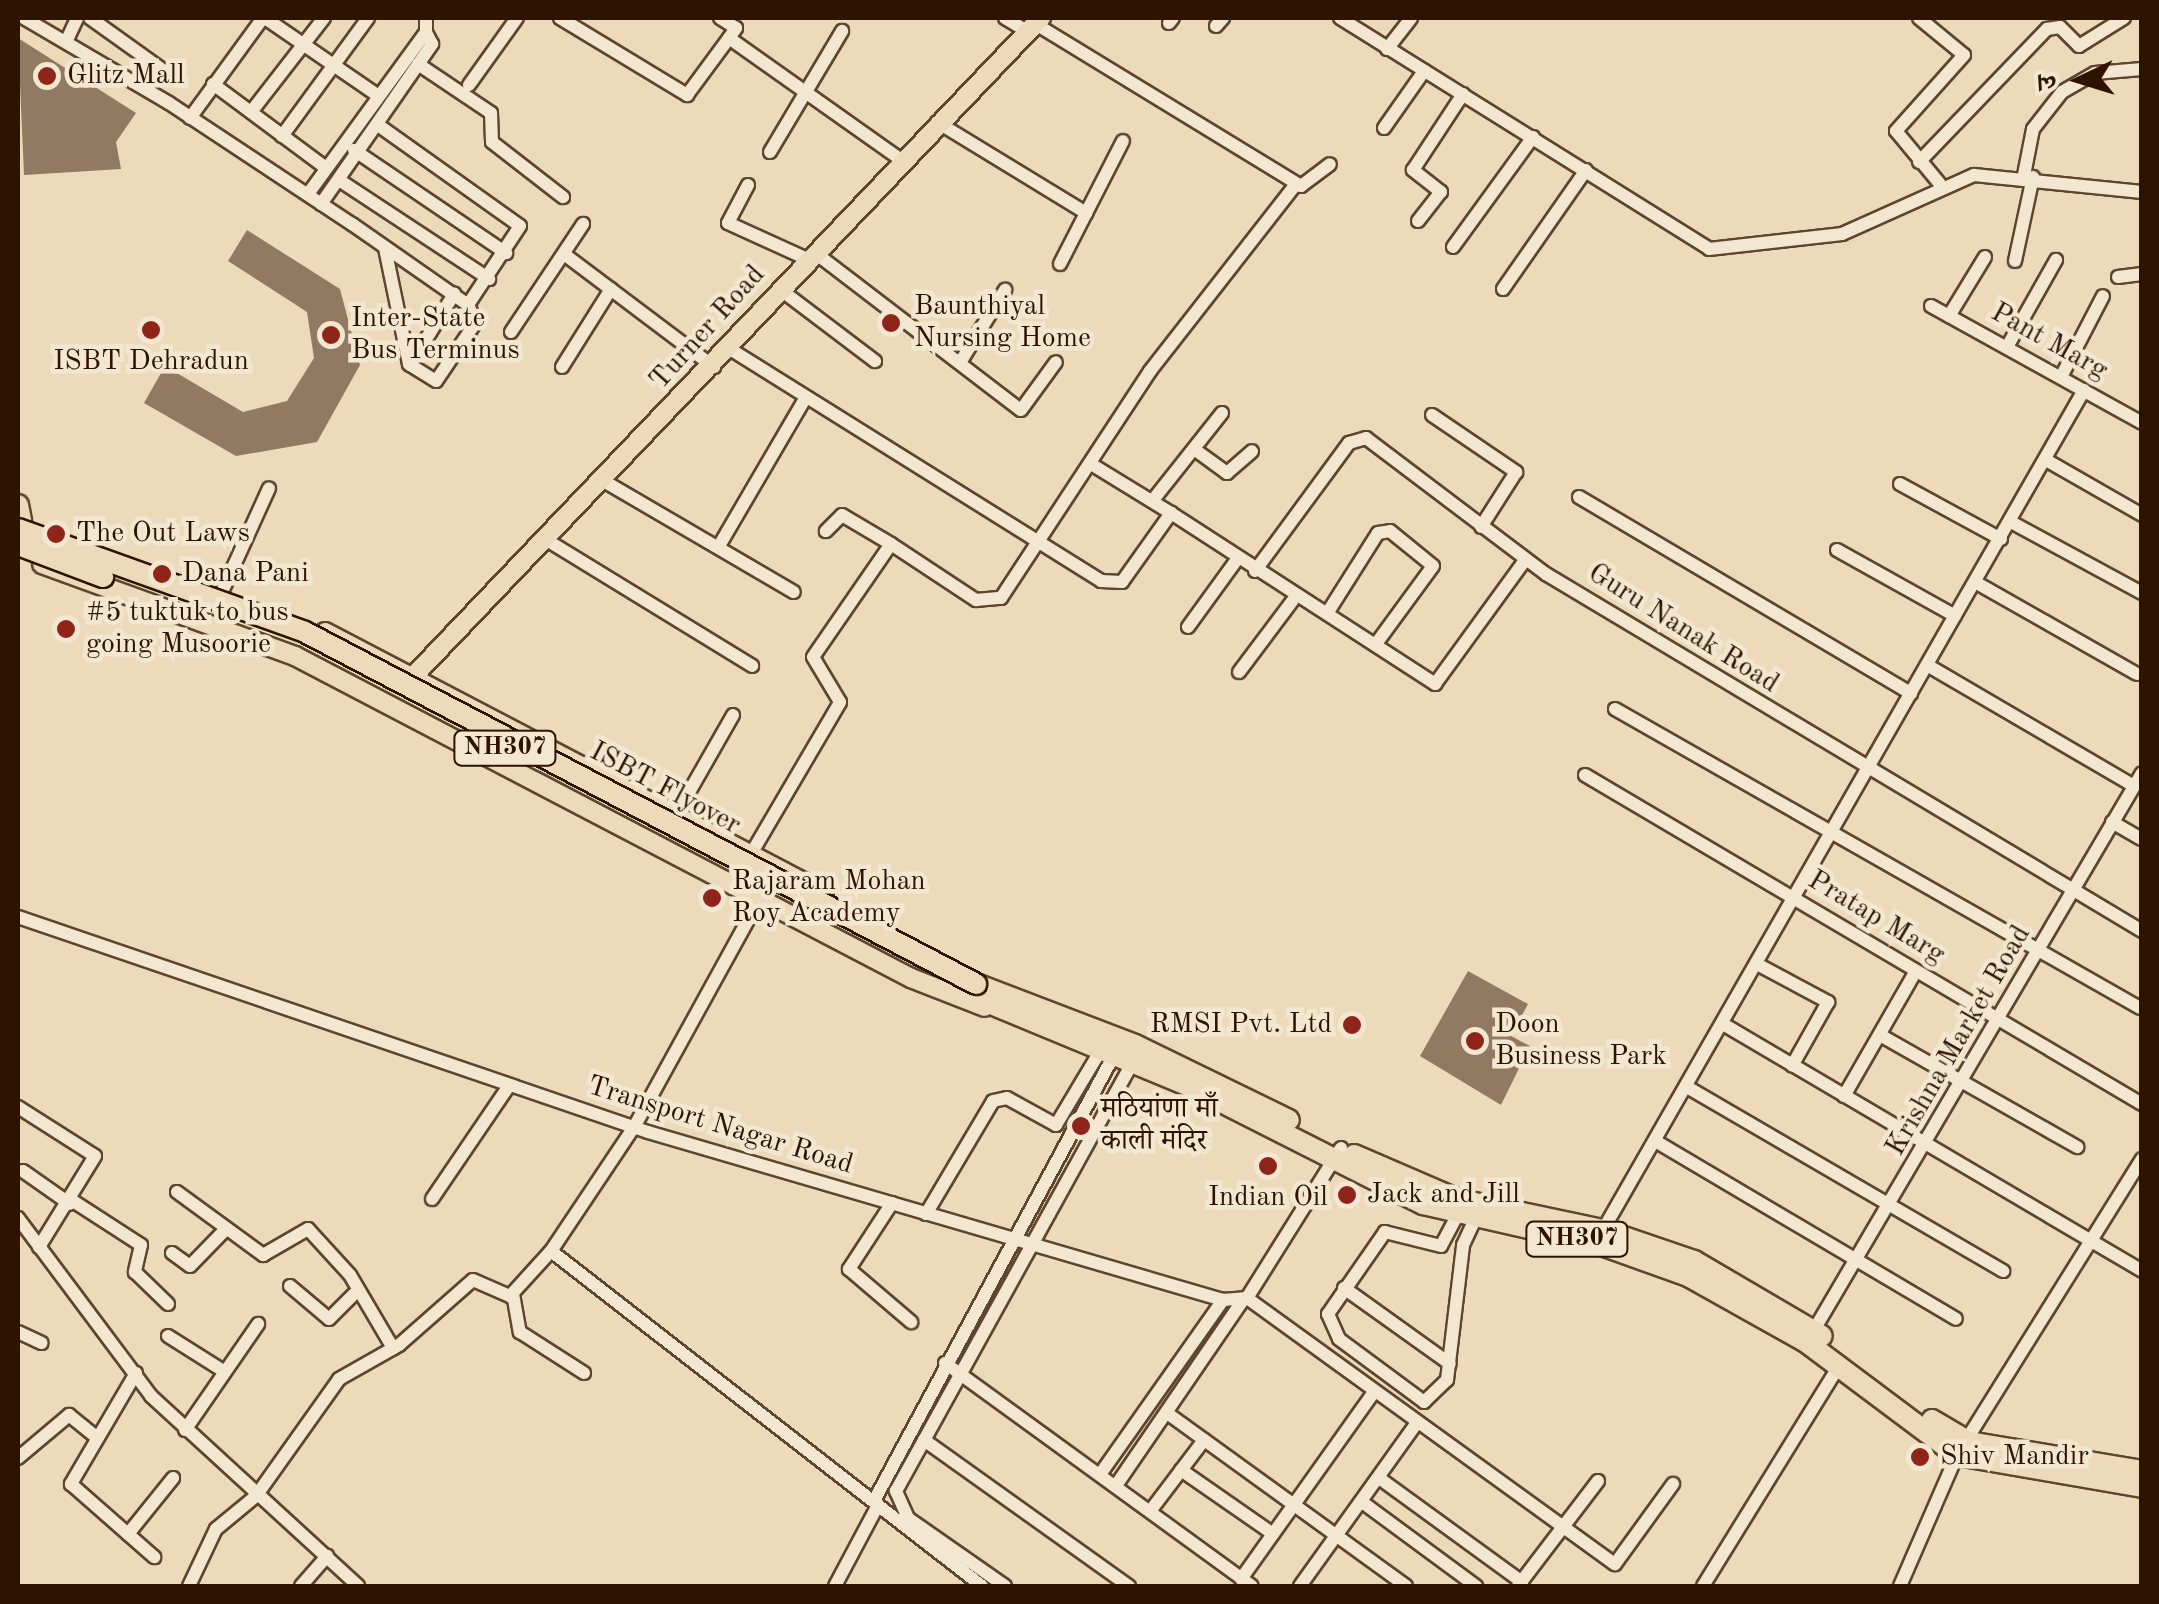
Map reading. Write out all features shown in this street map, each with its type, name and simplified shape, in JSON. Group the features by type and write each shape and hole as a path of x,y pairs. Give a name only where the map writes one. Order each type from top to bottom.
{"highway":[{"name":"ISBT Flyover","path":"19,529 305,632 1001,1001"},
{"name":"NH307","path":"1001,1001 1338,1153 1467,1216 1688,1276 1839,1366 1963,1449 2142,1486"},
{"name":"NH307","path":"1001,1001 1201,1074 1338,1153 1456,1199 1603,1230 1694,1261 1814,1330 1963,1449 2142,1472"}],"main road":[{"name":"Turner Road","path":"392,703 414,674 714,367 810,256 1034,24"},
{"path":"19,529 221,594 414,674 751,854 1001,1001"},
{"path":"19,529 392,703 911,978 1001,1001"}],"street":[{"path":"24,18 308,194 468,305 476,322 438,379 410,366"},
{"path":"66,42 76,18"},
{"path":"90,18 171,76"},
{"path":"190,118 264,18 333,65 398,96"},
{"path":"252,112 324,18"},
{"path":"282,136 368,18"},
{"path":"469,85 517,18"},
{"path":"560,18 687,95 736,28"},
{"path":"720,18 736,28 808,96 901,160"},
{"path":"1005,18 1034,24 1296,184 1311,185 1330,164"},
{"path":"1340,18 1716,250 1842,234 1940,184 2028,176 2142,192"},
{"path":"1387,49 1411,18"},
{"path":"1919,18 1964,55 1896,130 1918,162 1940,184"},
{"path":"1918,162 2047,29 2060,27 2081,46 2124,18"},
{"path":"308,194 424,22 434,37 322,204"},
{"path":"770,152 808,96 842,31"},
{"path":"418,64 491,113 492,142 564,197"},
{"path":"2015,261 2033,129 2062,92 2095,74 2142,69"},
{"path":"1384,128 1424,71"},
{"path":"212,84 326,168"},
{"path":"1418,221 1441,192 1413,169 1463,94"},
{"path":"937,122 1086,214"},
{"path":"378,125 517,222 506,253 468,305"},
{"path":"1453,247 1533,138"},
{"path":"1060,264 1122,142"},
{"path":"343,143 506,253"},
{"path":"1502,290 1586,170"},
{"path":"339,180 489,279"},
{"path":"826,530 842,515 993,602 1041,538 1150,371 1296,184"},
{"path":"748,185 728,223 810,256 961,361 1022,410 1056,362"},
{"path":"512,332 583,224"},
{"path":"385,248 410,366"},
{"path":"564,254 714,367"},
{"path":"1949,316 1985,257"},
{"path":"2007,347 2056,260"},
{"path":"2118,277 2142,274"},
{"path":"562,367 610,290"},
{"path":"780,290 874,361"},
{"path":"961,361 1005,290"},
{"path":"410,366 454,294"},
{"path":"2060,377 2103,296"},
{"name":"Pant Marg","path":"1931,306 2142,423"},
{"path":"730,349 802,402 915,458 1115,584 1172,513"},
{"path":"1603,1230 1657,1142 2084,390"},
{"path":"719,546 802,402"},
{"path":"1153,500 1222,413"},
{"path":"1432,415 1516,472 1481,528"},
{"name":"Guru Nanak Road","path":"1255,570 1356,438 1525,560 1866,771 2142,931"},
{"path":"1194,449 1227,472 1252,451"},
{"path":"2046,460 2142,515"},
{"path":"1091,464 1153,500 1294,600 1328,612 1439,683 1525,560"},
{"path":"602,480 794,592"},
{"path":"1900,484 2001,539"},
{"path":"221,594 269,488"},
{"path":"1579,497 1911,693"},
{"path":"2011,522 2142,593"},
{"path":"1328,612 1378,533 1390,531 1433,566 1376,644"},
{"path":"546,539 752,666"},
{"path":"751,854 840,702 813,657 891,544"},
{"path":"1837,550 1955,616"},
{"path":"1188,627 1238,558"},
{"path":"1975,582 2137,674"},
{"path":"1239,672 1294,600"},
{"path":"1927,665 2134,786"},
{"path":"1614,708 2037,954 2140,1008"},
{"path":"676,815 733,715"},
{"name":"Krishna Market Road","path":"1814,1330 1858,1269 2142,773"},
{"name":"Pratap Marg","path":"1585,775 2142,1104"},
{"path":"2112,822 2142,839"},
{"path":"513,1294 551,1250 634,1127 759,900"},
{"name":"Transport Nagar Road","path":"18,918 634,1127 1223,1300 1245,1299"},
{"path":"1757,964 1828,1002 1792,1066"},
{"path":"1844,1096 1916,971"},
{"path":"1723,1024 2142,1270"},
{"path":"1880,1035 2078,1147"},
{"path":"1056,1125 1116,1054"},
{"path":"835,1586 945,1363 1116,1054"},
{"path":"897,1498 924,1440 1032,1245 1116,1054"},
{"path":"432,1199 508,1087"},
{"path":"1688,1087 2003,1271"},
{"path":"926,1214 996,1098 1056,1125 1070,1136"},
{"path":"18,1107 95,1156 71,1202 39,1247"},
{"path":"1657,1142 1858,1269 1956,1319"},
{"path":"1117,1484 1245,1299 1338,1153"},
{"path":"1900,1586 1963,1449 2095,1243 2142,1159"},
{"path":"23,1172 141,1245 136,1274 168,1304"},
{"path":"177,1192 268,1256 308,1229 350,1275 354,1294 393,1348"},
{"path":"892,1204 849,1269 910,1322"},
{"path":"1441,1246 1467,1216"},
{"path":"1461,1262 1441,1246 1384,1232 1328,1314 1339,1340 1424,1402 1450,1364 1467,1216"},
{"path":"18,1218 136,1373 185,1430 358,1586"},
{"path":"172,1253 190,1266 226,1229"},
{"path":"551,1250 982,1586"},
{"path":"189,1586 216,1529 256,1496 329,1389 393,1348 473,1280 513,1294"},
{"path":"290,1286 329,1319 354,1294"},
{"path":"1344,1288 1450,1364"},
{"path":"513,1294 520,1332 584,1372"},
{"path":"1245,1299 1416,1424 1621,1564 1673,1484"},
{"path":"1102,1473 1223,1300"},
{"path":"185,1430 258,1324"},
{"path":"18,1332 42,1343"},
{"path":"168,1336 225,1372"},
{"path":"945,1363 959,1377 1102,1473 1246,1583 1273,1534 1373,1392"},
{"path":"1703,1586 1839,1366"},
{"path":"136,1373 95,1436 72,1488 154,1557"},
{"path":"1167,1413 1406,1586"},
{"path":"18,1458 69,1414 95,1436"},
{"path":"1300,1586 1416,1424"},
{"path":"924,1440 1129,1586"},
{"path":"1151,1510 1204,1440"},
{"path":"1181,1470 1273,1534"},
{"path":"128,1534 174,1478"},
{"path":"1379,1478 1520,1584 1598,1481"},
{"path":"876,1502 897,1498"},
{"path":"897,1498 908,1518 1005,1586"},
{"path":"1362,1502 1476,1586"},
{"path":"300,1586 328,1556"}],"building":[{"name":"Glitz Mall","path":"18,38 136,113 116,142 121,169 24,175"},
{"name":"Inter-State Bus Terminus","path":"247,230 340,289 360,365 317,442 236,456 144,403 165,366 243,412 287,401 314,358 307,312 228,261"},
{"name":"Doon Business Park","path":"1468,971 1528,1004 1511,1036 1530,1046 1501,1105 1420,1056"}],"place":[{"name":"Glitz Mall","path":"47,76"},
{"name":"Baunthiyal Nursing Home","path":"891,323"},
{"name":"ISBT Dehradun","path":"151,330"},
{"name":"Inter-State Bus Terminus","path":"331,335"},
{"name":"The Out Laws","path":"56,534"},
{"name":"Dana Pani","path":"162,574"},
{"name":"#5 tuktuk to bus going Musoorie","path":"66,629"},
{"name":"Rajaram Mohan Roy Academy","path":"712,898"},
{"name":"RMSI Pvt. Ltd","path":"1352,1025"},
{"name":"Doon Business Park","path":"1475,1041"},
{"name":"मठियांणा माँ काली मंदिर","path":"1081,1126"},
{"name":"Indian Oil","path":"1268,1166"},
{"name":"Jack and Jill","path":"1347,1195"},
{"name":"Shiv Mandir","path":"1920,1457"}]}
